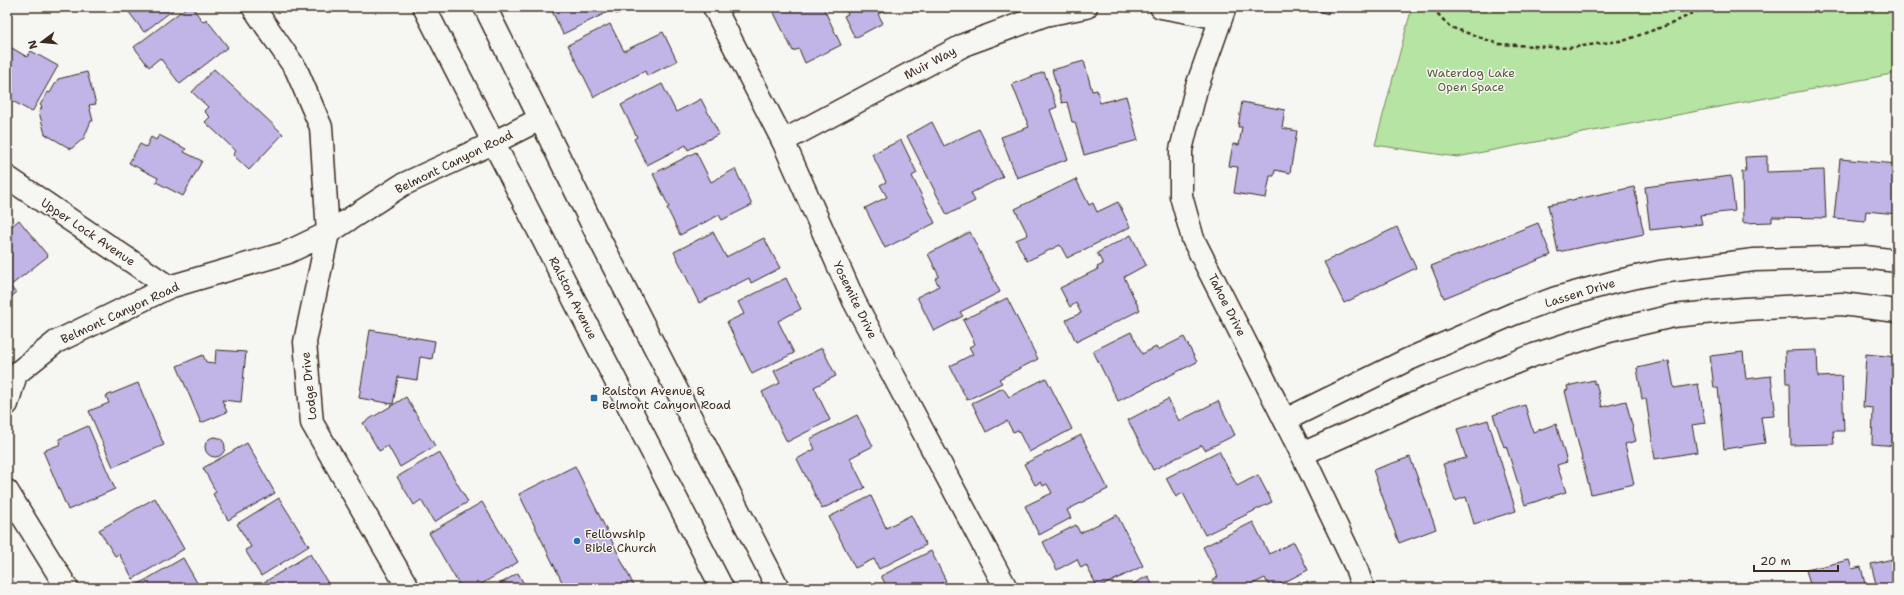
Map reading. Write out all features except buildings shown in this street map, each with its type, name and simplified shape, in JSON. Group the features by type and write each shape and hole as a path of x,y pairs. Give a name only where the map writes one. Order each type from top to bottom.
{"street":[{"path":"252,7 296,69 321,127 328,233"},
{"name":"Ralston Avenue","path":"424,7 722,588"},
{"path":"485,7 598,236 778,588"},
{"name":"Yosemite Drive","path":"714,7 783,141 854,301 1006,588"},
{"name":"Muir Way","path":"783,141 966,44 1045,15 1086,7"},
{"path":"1161,7 1222,12"},
{"name":"Tahoe Drive","path":"1222,12 1196,88 1181,150 1181,196 1193,239 1286,420 1355,565 1363,588"},
{"name":"Belmont Canyon Road","path":"7,404 16,374 56,342 169,287 286,252 328,233 402,185 493,143 540,119"},
{"name":"Upper Lock Avenue","path":"7,177 169,287"},
{"name":"Lodge Drive","path":"328,233 305,342 312,423 408,588"},
{"name":"Lassen Drive","path":"1286,420 1407,360 1513,314 1556,298 1618,281 1660,272 1754,260 1866,257 1897,261"},
{"path":"1302,454 1434,395 1534,355 1609,331 1637,324 1681,315 1744,309 1842,304 1897,311"},
{"path":"7,491 67,588"}],"path":[{"path":"1439,7 1437,13 1450,27 1499,44 1568,48 1626,40 1673,23 1705,7"}],"green space":[{"name":"Waterdog Lake Open Space","path":"1412,7 1897,7 1897,73 1457,157 1375,145"}],"place":[{"name":"Ralston Avenue & Belmont Canyon Road","path":"594,398"},
{"name":"Fellowship Bible Church","path":"577,541"}]}
